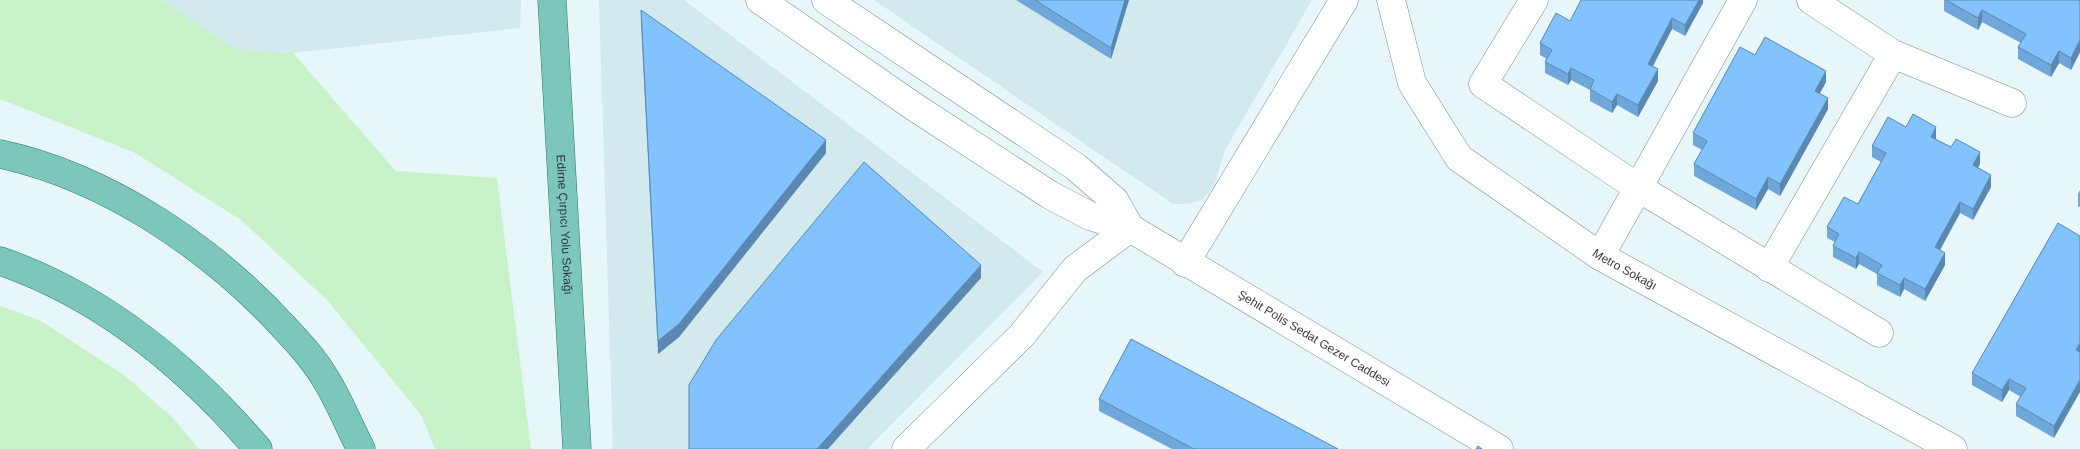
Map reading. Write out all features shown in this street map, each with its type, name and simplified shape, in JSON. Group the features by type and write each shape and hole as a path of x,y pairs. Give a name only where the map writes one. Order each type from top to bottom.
{"main road":[{"name":"Edirne Çırpıcı Yolu Sokağı","path":"552,0 577,449"},
{"path":"0,154 56,172 110,194 161,223 215,261 255,296 325,377 361,449"},
{"path":"0,261 80,298 140,336 200,386 258,449"}],"street":[{"path":"760,0 912,106 1050,195 1090,216 1130,228"},
{"path":"826,0 1076,167 1115,200 1130,228"},
{"path":"1185,263 1344,0"},
{"name":"Metro Sokağı","path":"1391,0 1412,83 1459,158 1600,256 1953,449"},
{"path":"1534,0 1483,84 1637,187 1879,333"},
{"path":"1600,256 1743,0"},
{"path":"1812,0 1892,54 2012,103"},
{"path":"1769,268 1892,54"},
{"path":"906,449 1022,335 1075,269 1130,228"},
{"name":"Şehit Polis Sedat Gezer Caddesi","path":"1130,228 1185,263 1499,449"}],"shaded area":[{"path":"162,0 521,0 520,28 293,53 236,50"},
{"path":"599,0 684,0 1043,272 867,449 613,449"},
{"path":"874,0 1312,0 1225,150 1214,186 1202,200 1188,204 1173,204"}],"green space":[{"path":"0,0 162,0 236,50 293,53 396,171 497,178 531,449 435,449 421,415 327,300 241,220 135,153 0,99"},
{"path":"0,306 39,320 124,375 172,417 199,449 0,449"}],"building":[{"path":"1035,0 1125,0 1111,48"},
{"path":"1581,0 1699,0 1685,25 1672,18 1648,64 1658,69 1638,105 1617,94 1612,102 1590,89 1594,80 1571,68 1568,74 1545,62 1552,50 1540,43 1556,13 1570,21"},
{"path":"1946,0 2080,0 2080,40 2071,58 2059,51 2051,65 2018,47 2026,34 1982,10 1978,18"},
{"path":"641,10 826,140 679,324 658,341"},
{"path":"1765,37 1826,71 1815,91 1828,98 1780,184 1768,177 1756,199 1694,164 1707,141 1693,133 1740,47 1755,55"},
{"path":"1913,114 1936,127 1931,137 1951,147 1956,139 1980,152 1973,165 1991,175 1973,209 1960,202 1935,247 1945,253 1925,289 1904,278 1900,285 1877,273 1882,265 1859,252 1856,258 1833,246 1839,234 1827,227 1844,197 1858,204 1886,153 1872,146 1888,117 1906,127"},
{"path":"864,162 981,265 817,449 689,449 689,385 716,340"},
{"path":"2058,223 2080,236 2080,343 2076,350 2080,352 2080,380 2054,426 2016,404 2026,388 2009,379 2002,390 1972,373"},
{"path":"1131,339 1338,449 1194,449 1099,399"}]}
